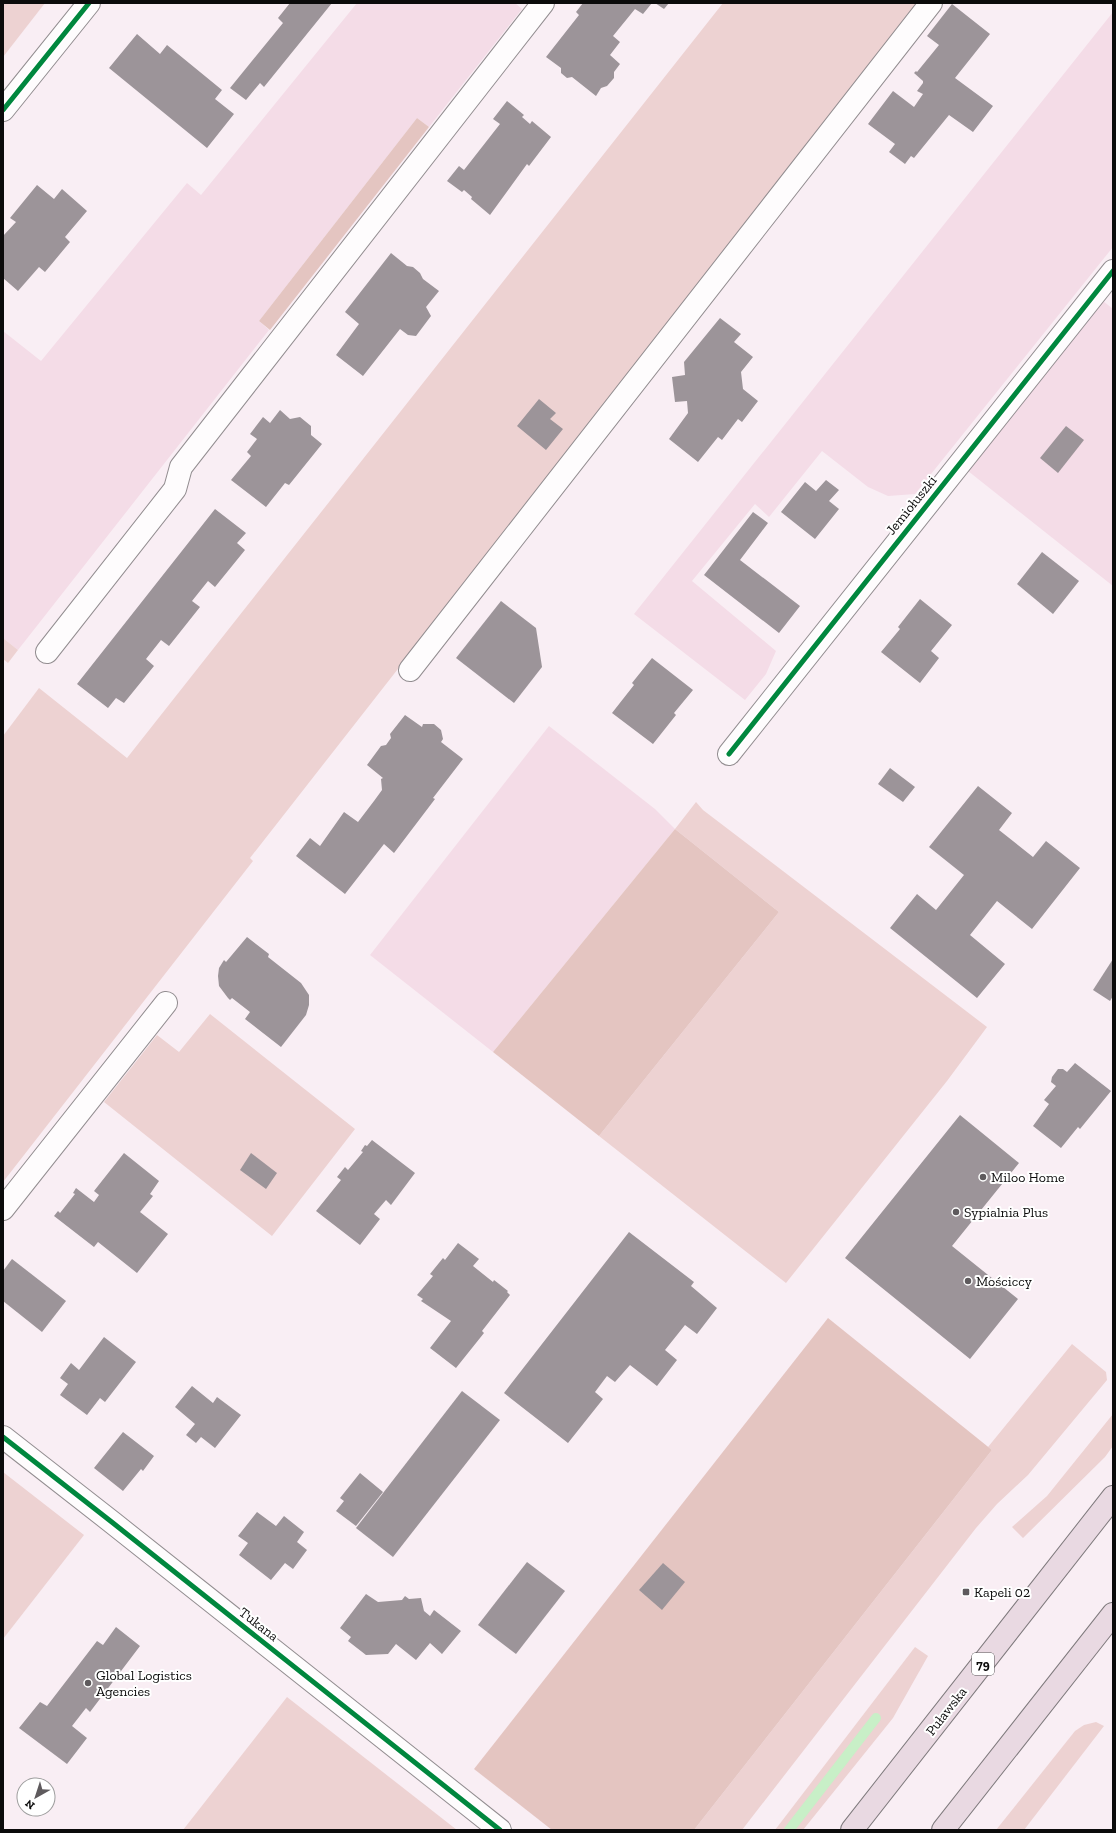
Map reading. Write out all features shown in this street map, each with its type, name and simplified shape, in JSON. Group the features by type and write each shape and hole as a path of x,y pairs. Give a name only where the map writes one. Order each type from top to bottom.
{"main road":[{"name":"Puławska","path":"852,1830 1113,1497"},
{"path":"943,1830 1113,1614"}],"street":[{"path":"3,110 89,3"},
{"path":"47,652 175,489 180,468 543,3"},
{"path":"410,670 931,3"},
{"name":"Jemiołuszki","path":"729,754 1113,271"},
{"path":"3,1209 166,1003"},
{"name":"Tukana","path":"3,1437 500,1830"}],"shaded area":[{"path":"3,3 45,3 3,57"},
{"path":"357,3 515,3 522,9 429,127 417,118 259,321 269,330 18,650 3,638 3,331 41,361 187,183 201,195"},
{"path":"723,3 919,3 250,858 253,861 3,1182 3,736 39,688 127,758"},
{"path":"1113,12 1113,247 915,494 888,496 868,487 822,451 769,517 755,504 692,581 776,651 766,674 745,700 634,614"},
{"path":"417,118 429,127 270,330 259,321"},
{"path":"1103,301 1113,309 1113,586 968,471"},
{"path":"3,638 18,650 8,663 3,659"},
{"path":"549,726 655,809 675,829 493,1052 370,955"},
{"path":"696,802 703,810 987,1027 947,1081 786,1283 599,1136 779,912 675,829"},
{"path":"675,829 779,912 599,1136 493,1052"},
{"path":"210,1014 355,1129 272,1236 104,1102 157,1035 179,1052"},
{"path":"828,1318 992,1450 694,1830 552,1830 474,1769"},
{"path":"1072,1344 1106,1372 1107,1380 1028,1475 997,1504 976,1528 742,1830 694,1830 992,1450 988,1447"},
{"path":"1113,1414 1113,1446 1105,1457 1023,1538 1012,1527 1047,1496"},
{"path":"3,1472 84,1535 3,1639"},
{"path":"915,1647 928,1656 893,1718 803,1830 775,1830"},
{"path":"287,1697 457,1830 183,1830"},
{"path":"1096,1722 1104,1726 1024,1830 996,1830 1075,1731 1084,1725"}],"building":[{"path":"290,3 332,3 264,87 260,83 246,100 230,88 283,23 278,18"},
{"path":"583,3 652,3 643,14 635,9 613,36 620,42 610,55 620,64 614,72 614,78 607,86 601,88 596,96 572,77 567,78 561,73 561,68 546,57 579,15 576,12"},
{"path":"655,3 669,3 664,9"},
{"path":"952,4 990,34 955,78 993,106 973,132 949,115 914,158 911,156 905,164 889,152 895,144 868,124 893,91 914,107 923,94 917,91 923,81 914,73 916,71 917,72 939,45 927,36"},
{"path":"137,34 160,54 167,45 222,90 215,99 234,114 207,148 109,68"},
{"path":"507,101 524,115 522,117 530,124 532,121 551,137 529,166 527,164 490,215 471,199 472,197 464,190 462,192 447,181 459,166 464,170 500,124 493,119"},
{"path":"37,185 54,199 62,189 87,211 65,237 70,242 45,272 39,267 18,291 3,278 3,236 16,222 10,218"},
{"path":"391,253 407,266 413,267 420,273 423,279 439,291 426,307 431,316 416,336 408,335 400,329 363,376 336,355 359,324 345,312"},
{"path":"720,318 741,334 734,342 753,357 741,372 743,389 758,401 742,422 738,419 722,440 718,437 698,462 669,439 688,413 687,401 675,402 672,377 685,375 684,362"},
{"path":"539,399 556,413 550,419 563,429 546,450 517,426"},
{"path":"280,410 290,419 300,417 311,426 311,435 322,444 289,485 285,483 266,507 231,480 251,456 247,452 257,439 250,434 263,417 270,423"},
{"path":"1066,426 1084,440 1058,473 1040,458"},
{"path":"826,480 839,490 829,501 839,509 815,539 781,512 805,482 816,491"},
{"path":"215,509 246,533 237,543 245,550 215,587 208,581 192,601 200,607 169,646 161,640 146,659 154,666 124,703 116,698 108,708 77,684"},
{"path":"753,512 768,523 740,560 800,606 779,633 704,575"},
{"path":"1042,552 1079,581 1053,614 1017,584"},
{"path":"920,599 952,625 931,651 939,658 920,683 881,652 900,629 898,627"},
{"path":"501,601 536,628 542,667 514,703 456,658"},
{"path":"652,658 693,690 674,713 676,715 653,744 612,713 634,685 632,683"},
{"path":"405,715 422,727 423,724 434,724 441,730 443,739 441,742 463,759 394,853 384,844 345,894 296,856 310,838 320,846 344,812 358,822 382,790 381,779 383,778 367,765 381,746 386,745 391,738 390,734"},
{"path":"890,768 915,787 903,802 878,784"},
{"path":"978,786 1012,813 999,830 1033,857 1046,841 1080,868 1032,929 997,901 970,935 1005,964 977,998 890,928 917,894 936,910 964,875 929,847"},
{"path":"247,937 269,954 268,957 301,983 309,995 309,1005 306,1015 281,1047 245,1019 250,1012 232,998 230,1000 219,986 219,968 224,960 226,962"},
{"path":"1113,959 1113,996 1110,1001 1093,990"},
{"path":"1075,1063 1111,1091 1080,1129 1078,1127 1061,1148 1033,1126 1049,1104 1044,1100 1056,1086 1051,1082 1052,1077 1058,1069 1063,1069 1067,1072"},
{"path":"960,1115 1019,1163 952,1246 1018,1299 970,1359 845,1258"},
{"path":"372,1140 415,1173 391,1205 386,1200 374,1214 380,1219 360,1245 316,1211 341,1180 337,1177 345,1167 348,1170 363,1152 361,1151 365,1145 367,1146"},
{"path":"124,1153 159,1181 150,1194 153,1196 140,1212 168,1234 137,1273 98,1242 94,1247 54,1216 58,1211 60,1213 75,1194 73,1193 76,1188 94,1202 99,1195 94,1191"},
{"path":"251,1153 277,1173 266,1189 240,1170"},
{"path":"629,1232 694,1282 691,1286 717,1308 697,1334 685,1325 665,1350 677,1360 657,1386 630,1365 615,1382 607,1376 595,1392 603,1399 568,1443 504,1393"},
{"path":"458,1243 479,1259 473,1266 493,1282 494,1280 508,1291 507,1292 510,1295 482,1331 484,1333 456,1368 430,1348 451,1321 421,1301 423,1299 417,1295 433,1276 430,1274 443,1258 445,1260"},
{"path":"12,1259 66,1301 42,1332 3,1301 3,1271"},
{"path":"104,1337 136,1362 105,1402 100,1398 87,1415 60,1395 68,1384 60,1378 71,1363 79,1370"},
{"path":"192,1386 213,1403 217,1397 241,1415 215,1448 201,1437 196,1443 186,1435 195,1424 175,1407"},
{"path":"462,1391 500,1420 393,1557 356,1528"},
{"path":"123,1432 154,1456 143,1471 141,1469 123,1491 94,1468"},
{"path":"360,1473 383,1492 356,1526 336,1511 344,1501 340,1498"},
{"path":"257,1512 276,1526 284,1516 304,1532 297,1542 307,1550 293,1569 285,1563 271,1580 239,1555 248,1543 238,1536"},
{"path":"527,1562 565,1591 516,1654 478,1625"},
{"path":"663,1563 685,1582 662,1610 639,1590"},
{"path":"366,1594 378,1602 402,1600 405,1596 409,1599 421,1598 424,1611 430,1616 434,1610 461,1631 442,1654 430,1643 416,1660 396,1644 388,1654 366,1655 348,1641 351,1637 340,1628"},
{"name":"Global Logistics Agencies","path":"116,1627 140,1646 90,1712 86,1708 72,1726 87,1738 67,1764 19,1728 40,1702 47,1706 97,1641 103,1645"}],"waterway":[{"path":"789,1830 876,1718"}],"cycle path":[{"path":"3,110 89,3"},
{"path":"729,754 1113,271"},
{"path":"3,1437 500,1830"}],"place":[{"name":"Miloo Home","path":"983,1177"},
{"name":"Sypialnia Plus","path":"956,1212"},
{"name":"Mościccy","path":"968,1281"},
{"name":"Kapeli 02","path":"966,1592"},
{"name":"Global Logistics Agencies","path":"88,1683"}]}
